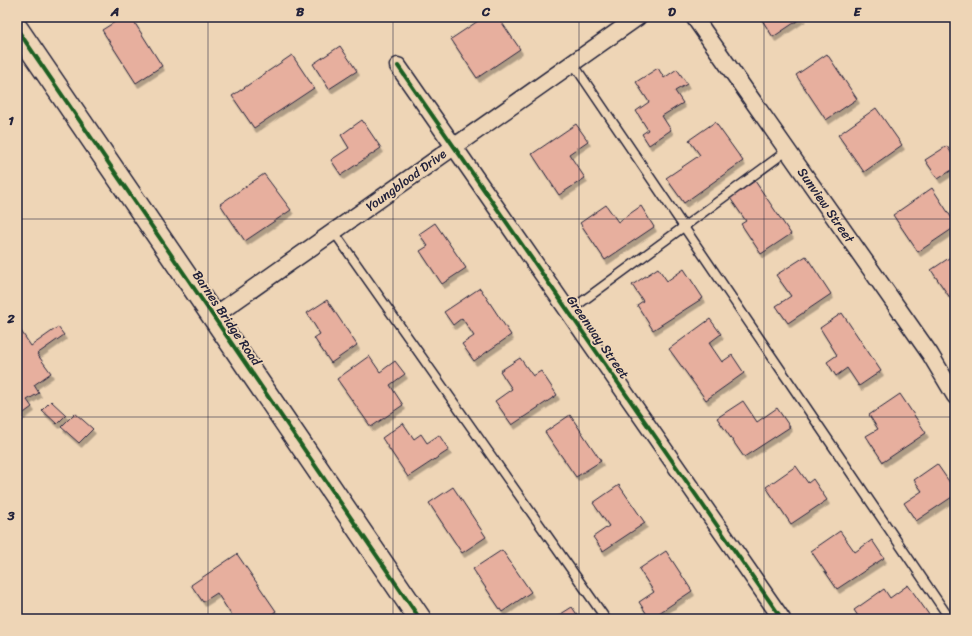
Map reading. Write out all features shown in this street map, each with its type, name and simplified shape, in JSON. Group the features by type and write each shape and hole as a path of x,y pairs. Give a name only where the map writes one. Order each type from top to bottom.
{"street":[{"name":"Youngblood Drive","path":"214,316 572,62 638,17"},
{"name":"Sunview Street","path":"694,17 930,354 955,396"},
{"name":"Barnes Bridge Road","path":"17,29 420,619"},
{"name":"Greenway Street","path":"398,66 782,619"}],"lane":[{"path":"572,62 950,619"},
{"path":"568,312 788,150"},
{"path":"334,232 606,619"}],"building":[{"path":"123,17 131,17 162,66 136,83 102,30"},
{"path":"484,17 498,17 520,49 477,78 451,39"},
{"path":"760,17 803,17 773,37"},
{"path":"340,46 357,71 329,89 313,64"},
{"path":"827,54 857,99 826,120 796,75"},
{"path":"292,55 314,88 254,128 232,96"},
{"path":"658,68 664,78 677,69 687,84 675,91 683,103 662,116 671,130 649,145 642,134 648,130 636,111 649,102 636,82"},
{"path":"876,108 902,145 864,172 838,135"},
{"path":"362,120 381,148 341,175 331,160 349,148 341,135"},
{"path":"715,122 743,161 684,203 666,178 700,155 689,140"},
{"path":"576,124 588,141 569,154 585,178 559,195 532,154"},
{"path":"947,146 955,159 955,168 938,179 925,160"},
{"path":"264,174 291,210 245,241 220,204"},
{"path":"755,181 791,234 761,254 741,224 746,221 730,198"},
{"path":"932,188 955,223 955,227 918,252 893,215"},
{"path":"606,205 618,222 641,206 654,227 605,260 580,223"},
{"path":"435,223 466,268 442,284 420,251 428,246 419,234"},
{"path":"955,254 955,305 931,270"},
{"path":"806,256 831,294 788,323 776,306 791,296 776,275"},
{"path":"658,268 667,281 684,269 703,298 653,330 637,305 643,301 632,285"},
{"path":"480,288 511,335 474,361 462,344 474,336 462,318 453,325 444,312"},
{"path":"327,300 357,345 331,363 314,338 320,334 307,313"},
{"path":"842,313 881,371 859,386 847,368 836,376 827,362 837,355 820,328"},
{"path":"710,319 721,334 709,343 722,362 732,355 744,373 706,400 669,349"},
{"path":"17,325 31,346 58,327 64,335 37,354 51,373 34,385 39,393 27,400 32,407 17,418"},
{"path":"369,356 380,372 395,361 405,374 390,385 403,405 371,427 337,379"},
{"path":"520,358 533,376 541,371 557,395 512,425 495,401 512,389 500,371"},
{"path":"900,394 926,433 883,462 866,436 878,429 869,415"},
{"path":"51,401 66,415 57,424 42,410"},
{"path":"743,401 757,422 777,408 790,427 744,457 717,418"},
{"path":"75,413 93,429 79,443 61,427"},
{"path":"570,415 601,461 576,477 545,432"},
{"path":"403,423 414,439 421,434 427,443 439,435 449,450 408,477 382,438"},
{"path":"937,464 955,490 955,495 916,521 904,503 922,491 914,480"},
{"path":"796,466 808,483 813,479 827,500 791,524 766,487"},
{"path":"619,485 645,523 603,551 593,537 609,526 593,503"},
{"path":"453,487 486,537 462,553 429,503"},
{"path":"840,531 855,552 872,540 884,558 837,589 811,551"},
{"path":"502,550 531,592 502,612 473,569"},
{"path":"666,551 692,591 650,619 639,602 654,592 639,569"},
{"path":"237,554 276,611 265,619 234,619 217,593 203,602 191,585"},
{"path":"908,585 932,619 885,619 884,617 881,619 860,619 854,610 884,589 890,598"},
{"path":"572,607 580,619 553,619"}],"cycle path":[{"path":"17,29 420,619"},
{"path":"398,66 782,619"}]}
